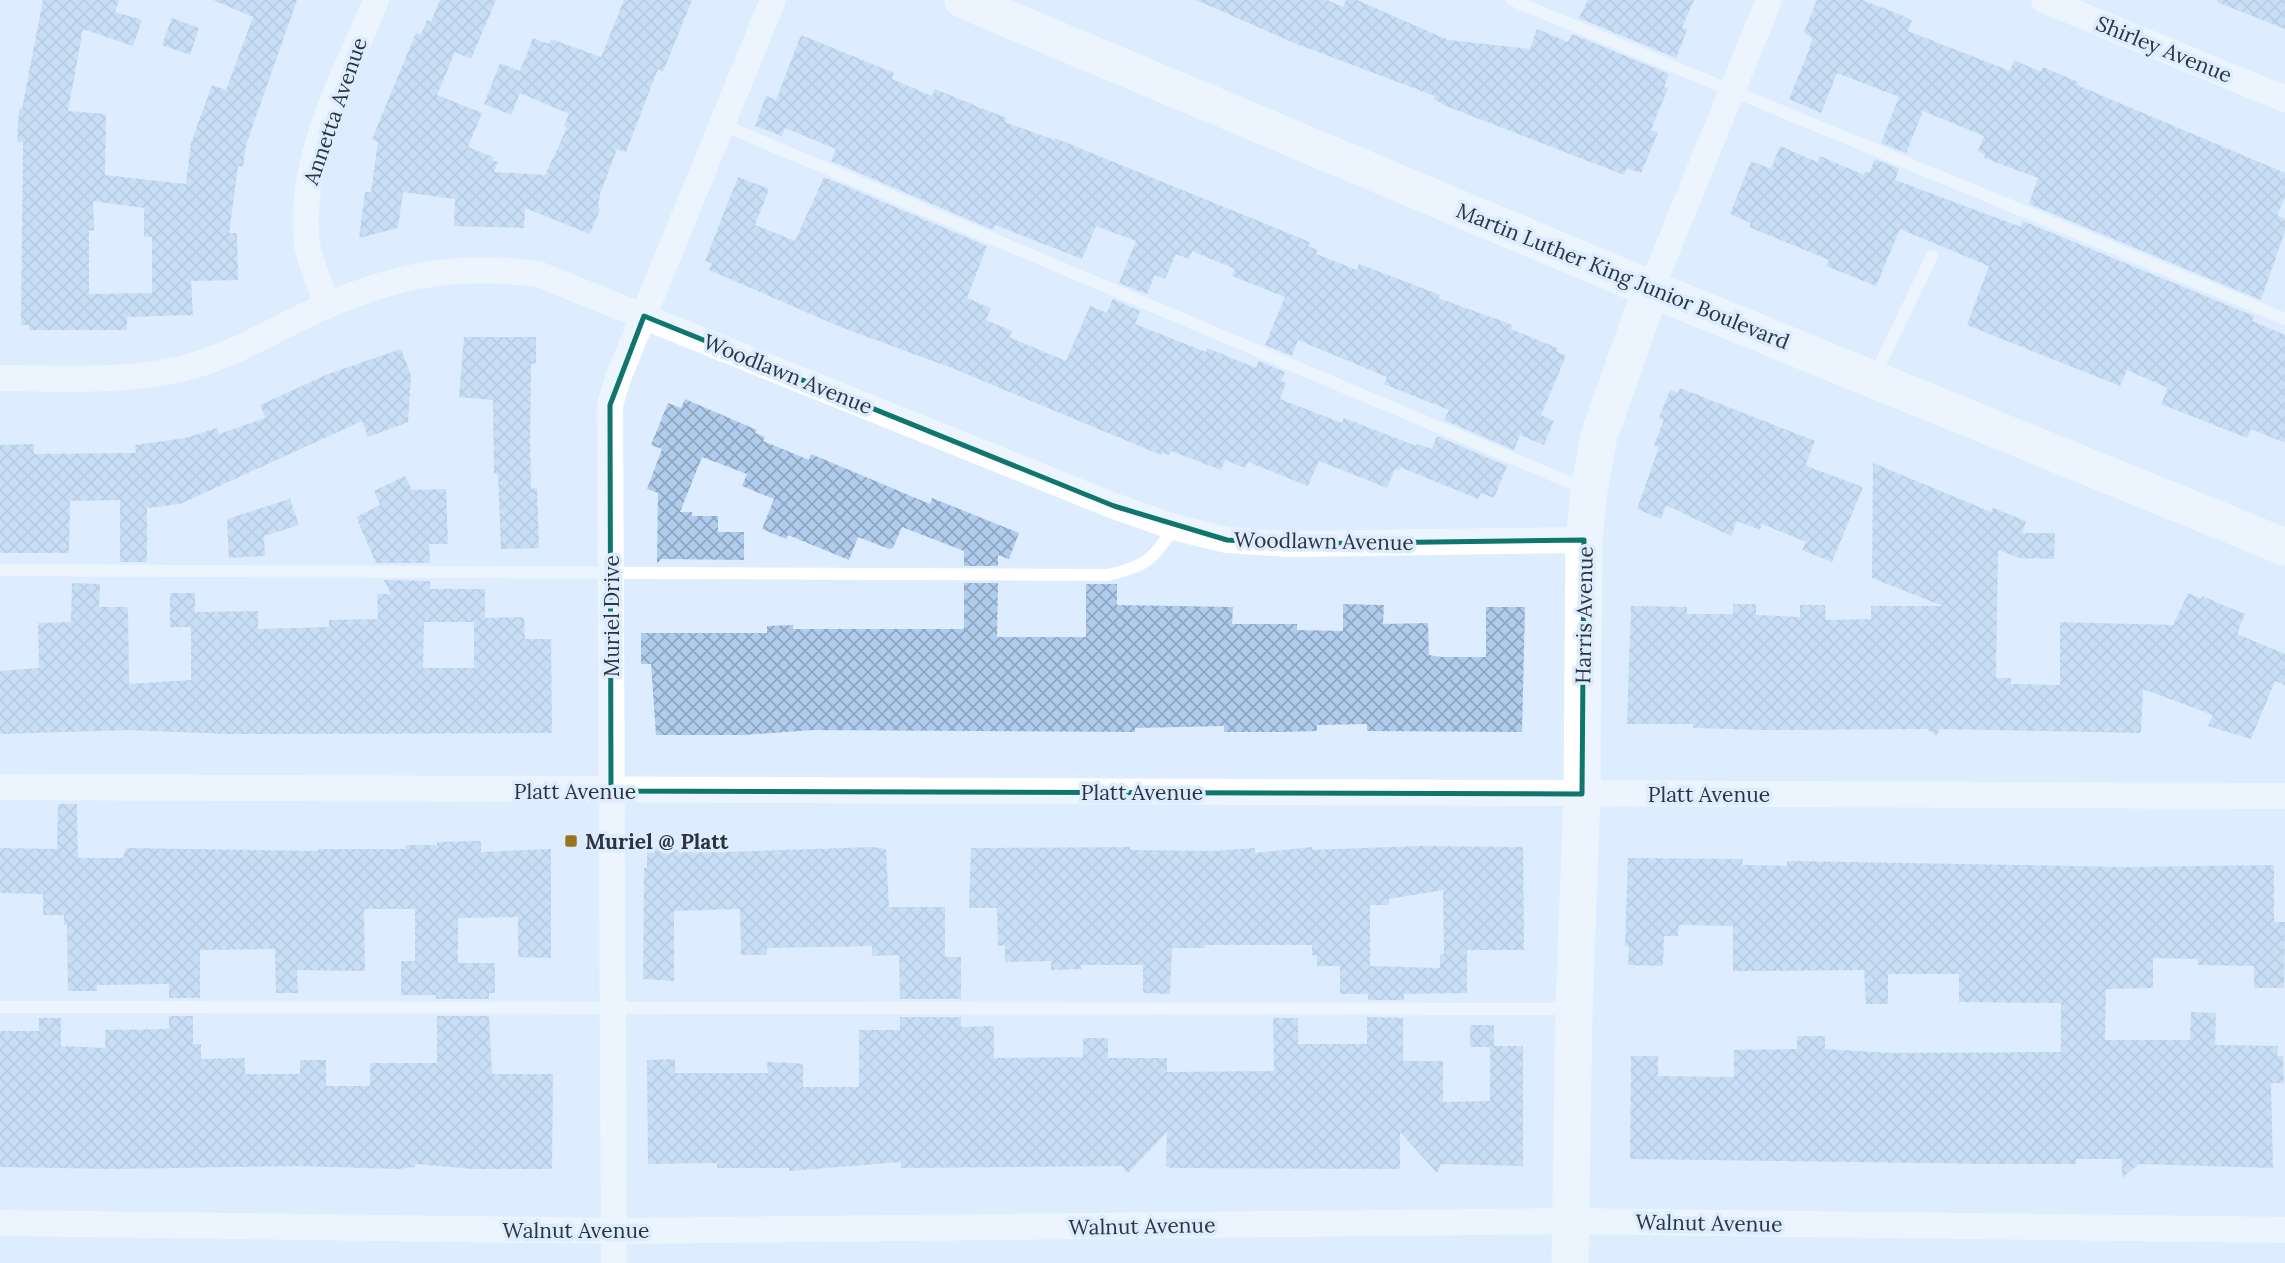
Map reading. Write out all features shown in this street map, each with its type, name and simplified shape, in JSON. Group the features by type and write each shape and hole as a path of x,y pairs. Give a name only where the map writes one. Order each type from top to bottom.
{"main road":[{"name":"Martin Luther King Junior Boulevard","path":"963,0 1651,289 2285,547"},
{"name":"Harris Avenue","path":"1570,1263 1574,1009 1583,794 1584,540 1589,490 1600,436 1651,289"}],"street":[{"name":"Annetta Avenue","path":"327,305 307,248 307,185 329,117 376,0"},
{"name":"Muriel Drive","path":"614,1263 610,405 774,0"},
{"name":"Harris Avenue","path":"1651,289 1769,0"},
{"name":"Shirley Avenue","path":"2044,0 2285,99"},
{"name":"Woodlawn Avenue","path":"0,378 93,378 184,368 230,353 327,305 393,281 442,271 491,268 538,274 1114,506 1174,527 1227,540 1288,544 1584,540"},
{"name":"Platt Avenue","path":"0,787 2285,796"},
{"name":"Walnut Avenue","path":"0,1223 614,1231 1569,1221 2285,1230"}],"lane":[{"path":"1512,0 2285,319"},
{"path":"723,125 1589,490"},
{"path":"1873,379 1932,256"},
{"path":"0,570 1107,575 1139,568 1157,554 1174,527"},
{"path":"0,1007 614,1010 1574,1009"}],"highlighted area":[{"path":"644,316 1114,506 1227,540 1288,544 1584,540 1582,794 611,791 610,405"}],"building":[{"path":"43,0 119,0 115,12 142,20 133,46 83,29 68,111 106,114 105,175 186,184 191,143 212,85 226,90 253,17 213,0 297,0 246,145 243,167 238,166 229,233 237,233 238,280 191,281 193,315 127,317 127,330 29,330 29,325 21,325 23,142 17,142 19,109 22,109","holes":["93,201 144,208 144,237 152,237 152,293 89,294 89,230 94,231"]},
{"path":"440,0 496,0 471,59 455,52 437,95 482,113 468,147 493,157 492,160 498,162 494,172 545,175 567,128 564,126 569,114 520,93 511,115 484,104 500,63 520,71 533,38 549,44 551,39 601,57 624,0 692,0 663,72 658,69 626,152 617,149 600,194 600,209 590,234 525,208 524,228 454,226 455,199 403,192 398,228 359,238 365,192 371,192 378,142 372,139 416,33 421,35 427,20 431,22"},
{"path":"1196,0 1327,0 1343,7 1346,0 1357,0 1448,40 1530,49 1537,29 1568,42 1572,34 1669,74 1664,87 1668,88 1651,130 1658,133 1641,173 1627,168 1624,175 1446,106 1434,99 1435,96 1294,43"},
{"path":"1588,0 1694,0 1682,27 1687,30 1676,58 1579,18"},
{"path":"1817,0 1862,0 1912,21 1908,31 2010,71 2014,60 2041,72 2043,67 2078,82 2077,85 2285,173 2285,197 2277,215 2285,219 2285,231 2261,300 2029,204 2038,178 1984,158 1985,155 1978,151 1984,136 1923,111 1906,153 1881,143 1899,97 1837,73 1821,113 1789,99 1809,50 1812,38 1804,32"},
{"path":"2285,0 2285,29 2217,2"},
{"path":"172,18 199,28 190,55 162,45"},
{"path":"801,35 894,73 892,79 932,96 935,89 1007,118 1005,122 1054,140 1055,138 1310,242 1308,246 1317,250 1316,254 1357,270 1359,264 1440,295 1438,298 1513,325 1511,329 1557,348 1556,351 1566,356 1541,415 1554,421 1544,445 1520,435 1514,450 1444,420 1449,410 1384,384 1387,377 1298,340 1292,356 1265,345 1285,297 1232,276 1235,269 1192,251 1189,259 1176,254 1165,279 1155,275 1147,294 1119,283 1136,241 1096,226 1082,259 995,225 993,230 831,161 836,149 785,128 782,136 755,126 766,96 776,100"},
{"path":"1780,146 1817,162 1820,156 1864,175 1865,172 1869,173 1875,159 1899,169 1895,180 2021,227 2023,221 2254,316 2252,321 2285,335 2285,443 2251,429 2247,438 2161,404 2168,388 2127,370 2120,386 1967,325 1989,266 1900,229 1876,286 1826,266 1829,260 1749,227 1751,223 1730,214 1751,161 1771,169"},
{"path":"738,177 769,189 755,225 795,241 824,177 987,246 967,298 991,308 986,320 1012,331 1009,337 1066,361 1090,306 1107,313 1113,299 1140,311 1135,324 1256,368 1259,361 1285,372 1281,381 1286,383 1280,399 1342,423 1344,418 1416,446 1417,444 1432,449 1437,436 1507,466 1494,498 1481,493 1478,499 1400,467 1399,470 1395,469 1387,488 1319,461 1308,486 1248,462 1245,468 1225,460 1221,470 1171,451 1169,455 1161,455 952,368 843,328 709,270 712,263 705,261"},
{"path":"464,337 536,337 536,363 531,364 530,441 531,489 537,488 539,548 501,549 498,474 494,474 493,400 459,397"},
{"path":"401,349 411,375 408,422 368,437 362,421 180,504 147,508 147,562 120,562 120,500 70,501 69,553 0,553 0,445 34,444 34,454 136,453 135,445 185,438 217,428 219,434 265,418 260,405 328,374"},
{"path":"1680,388 1815,441 1806,464 1809,467 1863,487 1832,562 1802,550 1806,542 1762,524 1760,530 1737,521 1731,536 1666,505 1661,519 1637,509 1659,447 1654,445 1664,420 1659,418 1670,390 1678,393"},
{"path":"685,399 757,430 755,433 765,437 763,441 809,460 811,454 930,504 932,498 1019,533 1009,559 998,555 998,566 964,566 964,551 902,527 893,548 889,549 858,537 849,560 788,535 786,539 762,529 774,499 742,486 747,474 702,457 680,512 692,512 692,516 718,516 718,532 744,532 744,560 661,559 657,564 658,493 647,489 662,449 651,445 668,403 681,408"},
{"path":"1873,463 1991,512 1993,508 2026,521 2022,533 2055,533 2054,559 2020,558 1998,550 1996,678 2011,678 2011,684 2060,685 2060,622 2173,625 2188,593 2201,599 2202,596 2245,614 2237,634 2285,654 2285,685 2275,681 2251,739 2208,726 2213,715 2143,689 2141,733 1940,729 1936,736 1927,729 1762,730 1693,728 1693,724 1627,724 1631,606 1687,607 1687,614 1733,614 1733,604 1756,604 1756,615 1800,617 1800,605 1825,605 1826,620 1871,619 1871,606 1943,606 1872,578"},
{"path":"405,476 412,490 446,489 448,544 429,544 430,563 376,563 356,517 380,505 374,491"},
{"path":"290,499 299,525 264,536 265,556 229,558 227,519"},
{"path":"384,580 430,581 430,589 485,589 485,618 524,617 525,639 551,639 552,733 228,734 129,730 0,734 0,671 39,668 38,623 71,622 72,583 100,584 99,607 128,607 129,684 191,680 191,627 170,627 170,593 195,593 195,612 258,611 258,629 329,627 329,620 378,619 377,594 391,594","holes":["424,622 474,622 474,668 423,668"]},
{"path":"964,583 998,583 997,637 1086,637 1086,584 1117,584 1117,605 1233,607 1232,624 1297,624 1297,630 1343,631 1343,604 1384,605 1383,624 1428,623 1429,655 1441,657 1486,657 1486,607 1525,607 1522,732 1367,731 1367,724 1317,725 1317,731 1281,732 1224,732 1224,726 1135,728 1135,732 813,730 743,735 656,735 651,664 641,664 641,633 767,633 767,626 793,625 793,629 964,629"},
{"path":"58,804 77,804 78,858 123,858 126,848 318,851 406,849 405,845 481,841 481,852 551,849 551,958 518,957 518,917 458,918 458,963 495,963 495,993 489,993 489,999 436,999 436,995 401,995 401,961 415,961 415,909 364,909 365,971 297,970 298,993 276,993 275,949 200,950 200,998 169,998 169,984 97,985 97,991 68,991 67,925 64,925 64,915 43,915 43,894 0,893 0,848 57,849"},
{"path":"1417,846 1523,847 1524,950 1467,950 1467,993 1404,994 1404,1000 1368,1000 1368,994 1340,994 1340,966 1317,966 1317,956 1312,955 1312,945 1205,945 1205,948 1172,948 1170,994 1143,993 1143,965 1081,965 1081,969 1051,970 1051,961 1005,962 1005,945 998,946 997,908 969,908 971,848 1130,847 1130,850 1213,851 1255,848 1255,853 1312,847 1312,850","holes":["1443,890 1444,954 1440,955 1440,968 1370,966 1370,905 1389,905 1389,899"]},
{"path":"873,847 886,849 889,907 945,907 945,957 961,957 961,999 900,999 899,955 872,956 872,946 767,948 767,955 741,955 740,909 674,911 674,981 643,979 644,868 647,868 647,848 723,852"},
{"path":"1628,858 1743,859 1742,865 1787,866 1787,861 2126,867 2274,865 2274,922 2285,922 2284,988 2254,988 2254,966 2198,965 2197,959 2153,958 2153,988 2106,989 2105,1040 2190,1040 2191,1012 2216,1013 2215,1045 2278,1046 2277,1056 2283,1056 2284,1083 2271,1083 2273,1168 2139,1164 2122,1178 2122,1159 2076,1159 2076,1164 1992,1164 1630,1159 1631,1056 1658,1056 1658,1076 1734,1077 1734,1050 1797,1049 1797,1036 1825,1036 1825,1049 1892,1053 2061,1052 2061,1003 1959,1002 1959,974 1888,974 1888,1004 1866,1004 1864,970 1733,971 1733,926 1679,925 1678,936 1664,936 1663,966 1628,965 1629,946 1625,946"},
{"path":"169,1016 193,1016 193,1044 201,1044 201,1059 245,1058 245,1074 300,1074 300,1060 326,1060 326,1086 370,1086 370,1063 437,1063 437,1016 489,1016 492,1074 553,1074 552,1169 473,1169 415,1164 415,1167 398,1169 297,1166 113,1169 0,1167 0,1031 39,1031 39,1018 61,1018 61,1046 105,1048 105,1030 169,1029"},
{"path":"900,1017 961,1017 961,1027 994,1026 994,1058 1083,1057 1083,1038 1108,1038 1108,1058 1167,1058 1167,1072 1274,1071 1273,1018 1298,1018 1298,1044 1367,1044 1367,1017 1403,1018 1403,1061 1443,1061 1443,1102 1490,1101 1490,1047 1470,1047 1470,1025 1494,1025 1494,1046 1523,1046 1523,1166 1441,1164 1437,1173 1400,1132 1400,1169 1171,1168 1166,1166 1167,1132 1128,1173 1122,1166 901,1168 901,1162 789,1171 789,1168 717,1168 717,1163 648,1164 647,1060 675,1059 675,1073 768,1073 767,1062 803,1064 803,1087 859,1087 859,1030 900,1030"}],"place":[{"name":"Muriel @ Platt","path":"571,841"}]}
